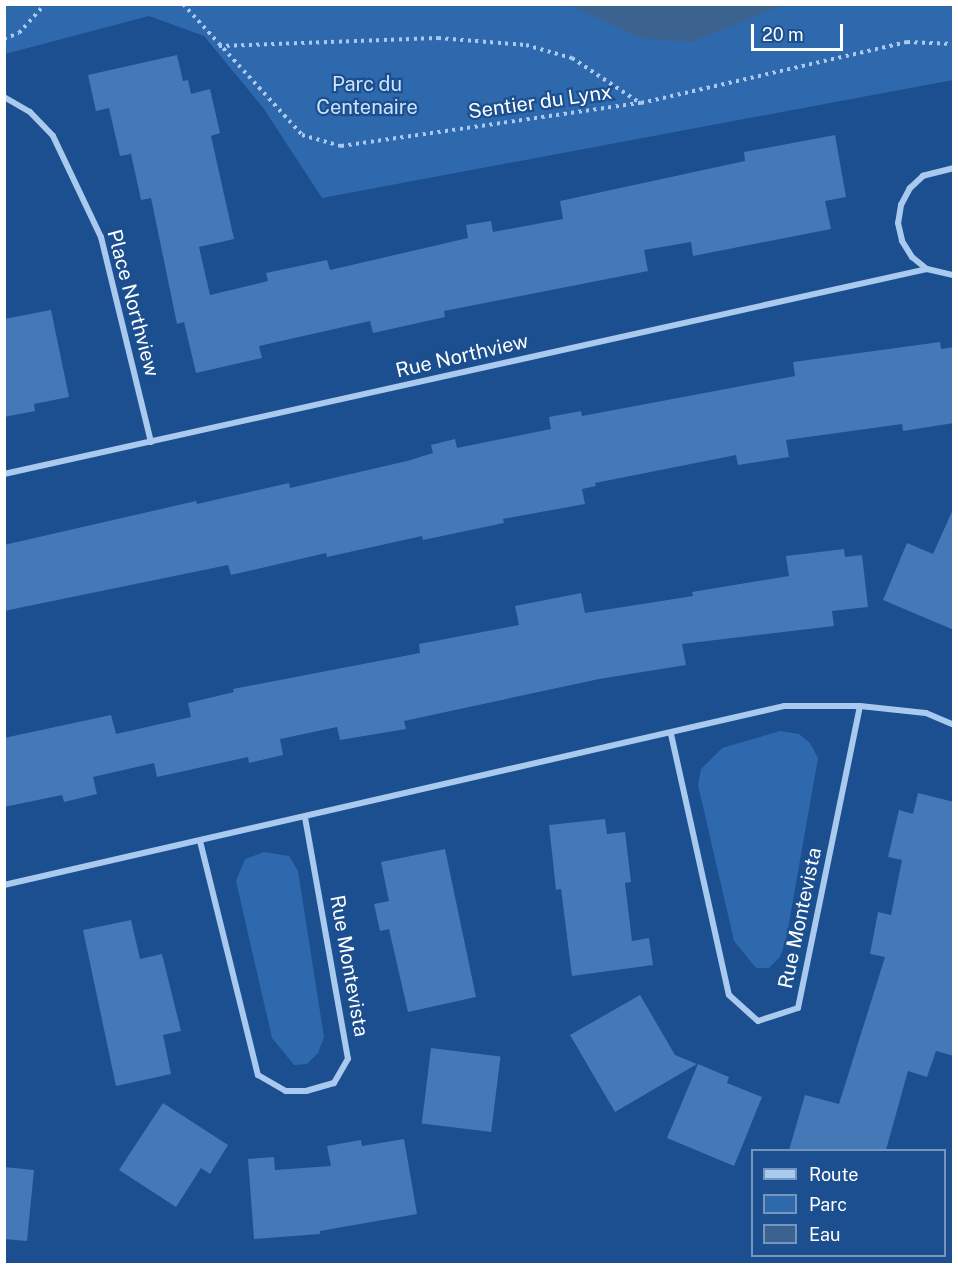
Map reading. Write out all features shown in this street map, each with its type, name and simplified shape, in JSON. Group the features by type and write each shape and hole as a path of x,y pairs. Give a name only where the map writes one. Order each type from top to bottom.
{"street":[{"name":"Place Northview","path":"4,97 30,112 53,136 101,237 152,442"},
{"path":"927,269 912,257 902,242 898,223 901,205 909,188 923,176 954,168"},
{"name":"Rue Northview","path":"4,474 927,269 954,275"},
{"path":"4,885 671,734 784,706 860,706 926,713 954,724"},
{"name":"Rue Montevista","path":"671,734 729,995 759,1021 798,1008 860,706"},
{"name":"Rue Montevista","path":"200,841 258,1075 286,1091 306,1091 334,1083 348,1059 305,817"}],"path":[{"path":"4,39 19,33 45,4"},
{"name":"Sentier du Lynx","path":"183,4 219,46 303,135 341,146 641,103 907,42 954,44"},
{"path":"219,46 391,38 526,45 572,58 641,103"}],"green space":[{"name":"Parc du Centenaire","path":"4,5 953,5 953,80 322,198 264,109 204,36 149,16 5,54"},
{"path":"780,731 799,734 810,743 818,758 786,940 780,957 769,968 756,968 734,941 698,785 701,769 722,748"},
{"path":"264,852 289,856 298,871 324,1037 318,1053 307,1064 294,1065 272,1038 236,881 245,859"}],"water":[{"path":"570,5 783,5 692,42 640,38"}],"building":[{"path":"177,55 183,81 188,80 191,94 210,89 220,133 211,136 234,239 199,247 210,295 268,281 266,273 327,260 330,270 468,238 466,225 491,221 493,232 563,219 560,201 745,161 744,152 835,135 846,197 825,201 831,229 693,256 691,242 644,250 648,271 444,311 445,317 373,333 370,321 259,346 262,358 196,373 184,322 177,324 151,198 141,200 131,154 120,156 109,108 96,111 88,75"},
{"path":"51,310 69,397 34,404 35,411 4,417 4,319"},
{"path":"940,342 941,349 954,347 954,423 903,431 902,424 786,440 789,457 738,465 736,455 595,483 596,486 582,489 585,504 503,519 504,523 423,540 422,536 327,557 326,553 231,575 228,565 4,611 4,545 196,501 197,504 289,483 290,488 407,461 433,453 431,445 455,439 457,448 551,429 549,417 581,411 582,416 795,376 793,362"},
{"path":"954,507 954,630 883,600 907,543 933,554"},
{"path":"844,549 845,557 862,555 868,607 832,611 834,626 682,644 686,665 599,679 404,721 406,729 340,740 337,727 280,739 283,755 249,763 248,757 157,777 154,763 93,777 97,794 64,802 62,795 4,807 4,738 111,715 116,734 191,717 188,703 234,692 233,689 420,653 419,644 519,625 515,606 581,593 585,613 693,596 692,592 789,576 786,556"},
{"path":"918,793 954,802 954,1056 936,1051 927,1077 908,1071 886,1149 789,1149 805,1095 839,1104 885,957 870,954 878,912 891,915 902,860 888,857 899,810 913,814"},
{"path":"605,819 607,834 625,832 631,882 625,883 632,941 649,938 653,965 572,976 561,889 556,890 549,825"},
{"path":"445,849 476,997 408,1012 389,929 380,931 374,904 389,901 381,862"},
{"path":"131,920 140,959 162,954 181,1031 163,1035 171,1074 116,1086 83,930"},
{"path":"640,995 675,1055 697,1064 615,1112 570,1035"},
{"path":"431,1048 500,1057 491,1132 422,1123"},
{"path":"698,1064 729,1077 727,1083 762,1097 734,1166 667,1138"},
{"path":"163,1103 228,1145 210,1174 201,1168 176,1207 119,1170"},
{"path":"404,1139 417,1214 320,1231 320,1234 254,1239 248,1159 274,1157 275,1170 331,1166 327,1146 361,1140 362,1146"},
{"path":"4,1167 34,1170 27,1241 4,1239"}]}
